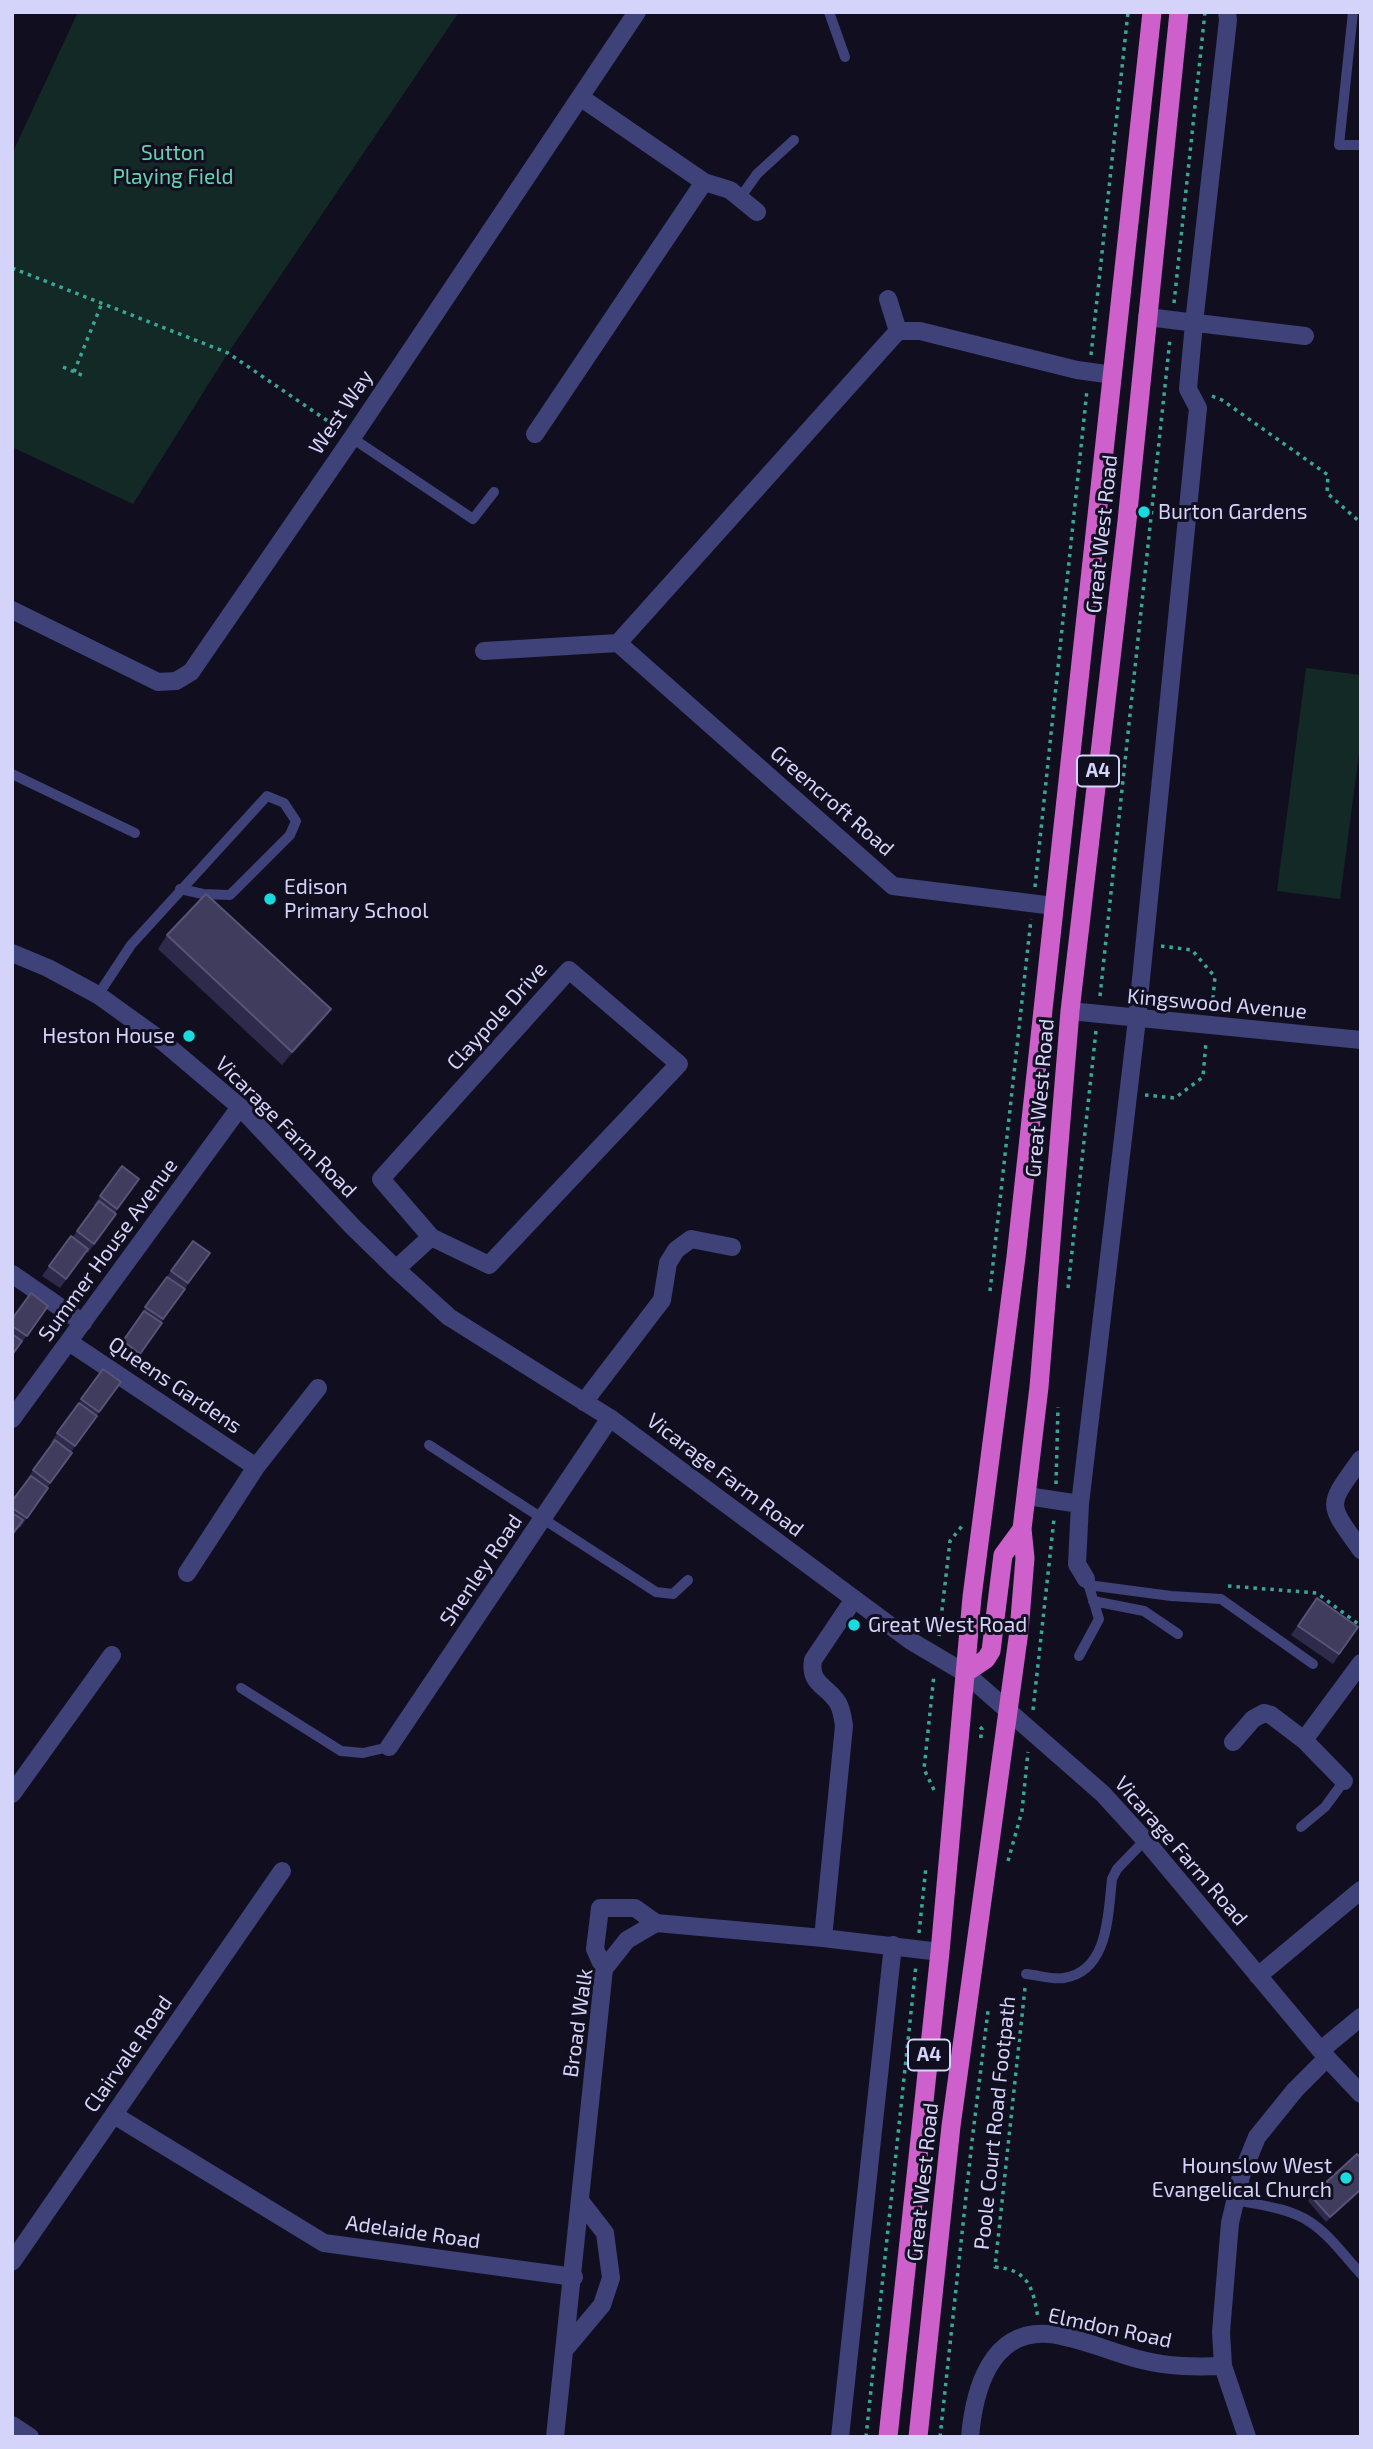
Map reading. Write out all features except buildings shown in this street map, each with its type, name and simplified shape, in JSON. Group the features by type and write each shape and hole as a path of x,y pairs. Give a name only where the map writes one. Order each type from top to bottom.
{"highway":[{"name":"Great West Road","path":"888,2437 940,1952 972,1597 1016,1257 1152,12"},
{"name":"Great West Road","path":"918,2437 951,2126 1019,1631 1025,1558 1022,1530 1039,1387 1070,1011 1127,521 1180,12"},
{"name":"A4","path":"965,1673 986,1659 991,1651 1003,1555 1022,1530"}],"street":[{"name":"West Way","path":"12,610 158,682 176,681 191,672 352,438 637,12"},
{"path":"1087,1582 1077,1564 1080,1504 1137,1019 1198,408 1188,389 1227,12"},
{"path":"580,97 704,182 730,190 757,212"},
{"path":"535,434 704,182"},
{"path":"888,299 898,331"},
{"path":"1147,317 1306,336"},
{"path":"484,652 618,643 898,331 920,331 1077,370 1112,375"},
{"name":"Greencroft Road","path":"618,643 893,886 1054,906"},
{"name":"Vicarage Farm Road","path":"12,953 48,968 98,995 162,1041 240,1107 396,1269 449,1317 610,1419 911,1641 965,1673 1103,1794 1361,2094"},
{"name":"Claypole Drive","path":"569,970 679,1065 489,1265 431,1237 381,1179 569,970"},
{"name":"Kingswood Avenue","path":"1070,1011 1361,1040"},
{"name":"Summer House Avenue","path":"12,1419 240,1107"},
{"path":"396,1269 431,1237"},
{"path":"584,1402 662,1300 668,1263 676,1250 691,1239 732,1247"},
{"path":"12,1275 83,1323"},
{"name":"Queens Gardens","path":"69,1342 256,1467"},
{"path":"187,1573 256,1467 317,1388"},
{"name":"Shenley Road","path":"389,1747 610,1419"},
{"path":"1361,1459 1334,1499 1335,1512 1361,1550"},
{"path":"1027,1496 1080,1504"},
{"path":"823,1938 844,1726 838,1703 814,1678 812,1668 813,1660 854,1599"},
{"path":"12,1794 112,1654"},
{"path":"1304,1740 1361,1662"},
{"path":"1233,1742 1253,1719 1264,1713 1271,1715 1304,1740 1344,1781"},
{"name":"Clairvale Road","path":"12,2262 282,1871"},
{"path":"1258,1976 1361,1890"},
{"path":"604,1969 595,1948 600,1908 635,1908 656,1923 893,1945 940,1952"},
{"name":"Broad Walk","path":"555,2437 574,2277 604,1969 627,1940 656,1923"},
{"path":"840,2437 893,1945"},
{"path":"1247,2437 1223,2366 1221,2332 1230,2223 1241,2176 1257,2137 1324,2054 1361,2017"},
{"name":"Adelaide Road","path":"114,2115 324,2243 574,2277"},
{"path":"566,2348 602,2305 611,2278 605,2232 581,2202"},
{"name":"Elmdon Road","path":"970,2437 977,2390 986,2369 1002,2350 1022,2337 1051,2334 1165,2365 1223,2366"},
{"path":"12,2425 30,2437"}],"lane":[{"path":"830,12 845,57"},
{"path":"1353,12 1339,145 1361,145"},
{"path":"740,198 757,174 794,140"},
{"path":"352,438 473,519 494,492"},
{"path":"12,774 135,833"},
{"path":"98,995 131,945 180,889 267,796 284,803 296,821 290,835 230,895 203,894 180,889"},
{"path":"429,1445 656,1592 673,1594 688,1580"},
{"path":"1079,1656 1099,1619 1087,1582 1171,1596 1221,1599 1313,1664"},
{"path":"1093,1601 1144,1611 1178,1634"},
{"path":"241,1688 341,1751 363,1753 389,1747"},
{"path":"1301,1827 1325,1807 1344,1781"},
{"path":"1026,1974 1064,1978 1094,1962 1102,1946 1112,1879 1117,1869 1145,1840"},
{"path":"1236,2200 1288,2211 1309,2221 1324,2232 1361,2274"}],"path":[{"path":"1091,350 1128,12"},
{"path":"1173,309 1205,12"},
{"path":"12,268 228,353 352,438"},
{"path":"74,372 102,303"},
{"path":"1099,998 1171,330"},
{"path":"63,367 84,376"},
{"path":"1188,389 1222,400 1328,475 1327,493 1361,523"},
{"name":"Great West Road","path":"1035,883 1087,394"},
{"name":"Great West Road","path":"989,1302 1030,926"},
{"path":"1128,1093 1175,1098 1203,1077 1215,977 1192,950 1145,944"},
{"path":"1068,1291 1096,1031"},
{"path":"1032,1717 1056,1500 1058,1399"},
{"path":"939,1633 950,1541"},
{"path":"933,1802 934,1788 924,1769 934,1676"},
{"path":"930,1719 937,1720"},
{"path":"1007,1868 1022,1811 1028,1755"},
{"path":"920,1929 927,1857"},
{"name":"Great West Road","path":"866,2437 915,1972"},
{"name":"Poole Court Road Footpath","path":"1026,1974 995,2267 1012,2269 1027,2278 1035,2303 1040,2334"},
{"name":"Great West Road","path":"940,2437 989,2004"}],"green space":[{"name":"Sutton Playing Field","path":"78,12 459,12 228,353 133,504 12,447 12,154"},
{"path":"1306,668 1361,675 1361,738 1340,899 1277,891"}],"place":[{"name":"Burton Gardens","path":"1144,512"},
{"name":"Edison Primary School","path":"270,899"},
{"name":"Heston House","path":"189,1036"},
{"name":"Great West Road","path":"854,1625"},
{"name":"Hounslow West Evangelical Church","path":"1346,2178"}]}
